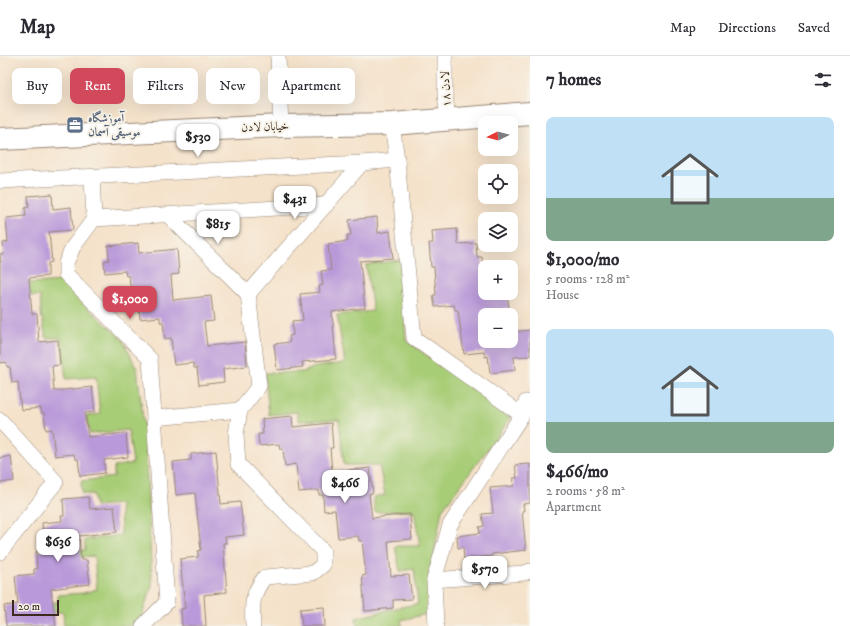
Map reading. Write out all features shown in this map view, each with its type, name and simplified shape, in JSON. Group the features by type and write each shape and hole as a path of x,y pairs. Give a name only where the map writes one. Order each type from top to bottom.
{"street":[{"name":"۱۸ لادن","path":"445,57 445,94 448,120"},
{"path":"279,63 281,126"},
{"name":"خیابان لادن","path":"0,140 281,126 392,124 530,113"},
{"path":"392,124 397,160 414,338 522,415"},
{"path":"0,181 362,164 397,160"},
{"path":"248,294 362,164"},
{"path":"92,176 94,219 73,247 66,263 66,274 150,359 168,602 143,626"},
{"path":"94,219 326,205"},
{"path":"168,215 248,294 259,386 240,410 236,434 238,464 323,551 323,565 313,572 264,577 256,588 252,604 253,626"},
{"path":"436,626 434,580 450,525 522,415 526,402 530,402"},
{"path":"154,418 240,410"},
{"path":"0,420 56,482 0,552"},
{"path":"434,580 524,573 530,571"}],"green space":[{"path":"400,260 406,340 511,418 442,510 430,574 431,613 401,620 402,626 357,626 356,618 418,604 414,569 400,571 395,546 420,546 414,511 375,512 373,497 385,495 379,465 344,465 339,420 299,421 297,412 269,415 265,373 303,372 315,367 345,363 337,315 373,311 366,265"},
{"path":"64,281 76,297 123,340 137,369 145,435 152,586 142,615 132,626 64,626 63,612 38,613 36,604 58,602 58,595 84,593 97,589 94,556 70,558 70,552 85,550 85,540 121,535 120,504 95,506 93,494 82,494 81,481 114,477 114,467 133,463 128,430 90,434 86,416 100,414 96,377 66,379 61,338 46,338 41,313 40,296 18,296 16,284"}],"building":[{"path":"52,194 53,209 71,207 73,230 49,232 52,262 48,263 48,276 29,278 32,314 37,314 39,342 58,340 60,365 52,366 54,391 92,387 95,412 85,413 88,437 126,433 128,457 104,460 105,473 80,476 78,459 75,459 74,454 55,456 52,429 46,430 44,413 41,413 41,408 21,410 18,382 12,383 10,367 7,367 6,362 0,363 0,254 4,254 3,243 8,242 6,218 26,216 25,208 29,207 28,196"},
{"path":"377,217 378,233 390,231 393,258 360,261 365,308 332,312 336,359 302,362 303,367 277,370 274,344 290,342 289,336 293,335 292,321 303,320 300,294 320,292 319,286 323,285 321,271 331,270 328,244 348,241 347,235 351,235 349,220"},
{"path":"457,229 458,244 476,243 477,257 482,257 482,260 478,260 478,300 508,300 509,308 478,308 478,348 518,348 518,331 530,330 530,356 514,357 515,370 490,373 488,356 485,357 484,352 464,354 458,310 455,310 454,305 435,307 433,295 436,295 434,267 431,267 429,243 433,243 432,231"},
{"path":"138,243 139,253 177,249 179,274 171,275 173,300 211,296 214,321 204,322 207,346 245,342 247,366 223,369 224,382 199,385 197,368 194,368 193,363 174,365 171,338 165,339 163,322 160,322 160,317 140,319 137,291 131,292 129,276 126,276 125,271 105,273 104,261 109,260 108,246"},
{"path":"292,416 293,427 331,423 333,448 330,448 332,472 370,468 373,493 369,494 372,518 410,514 412,539 388,541 391,576 409,575 412,599 393,600 393,608 365,611 362,576 366,575 362,540 359,541 358,536 338,538 335,510 324,511 323,495 319,495 319,490 299,492 296,464 285,466 283,449 280,449 279,444 259,446 258,434 263,434 262,419"},
{"path":"216,451 221,504 240,502 244,535 225,537 226,543 223,543 227,592 204,595 206,626 182,626 181,609 185,608 180,559 198,557 198,551 201,550 195,493 176,495 173,462 191,460 191,454"},
{"path":"11,456 14,481 0,483 0,458"},
{"path":"530,464 530,503 523,504 524,511 522,511 526,550 464,559 463,547 458,548 457,536 480,533 479,527 484,526 482,514 493,513 490,488 514,486 513,478 517,478 515,465"},
{"path":"88,497 90,509 114,507 117,532 79,536 81,560 87,560 90,584 51,589 56,626 6,626 4,606 18,604 15,576 34,574 34,569 37,569 36,552 45,551 42,523 62,521 61,516 64,516 63,499"},
{"path":"324,607 325,626 302,626 300,609"}],"place":[{"name":"آموزشگاه موسیقی آسمان","path":"75,125"}]}
